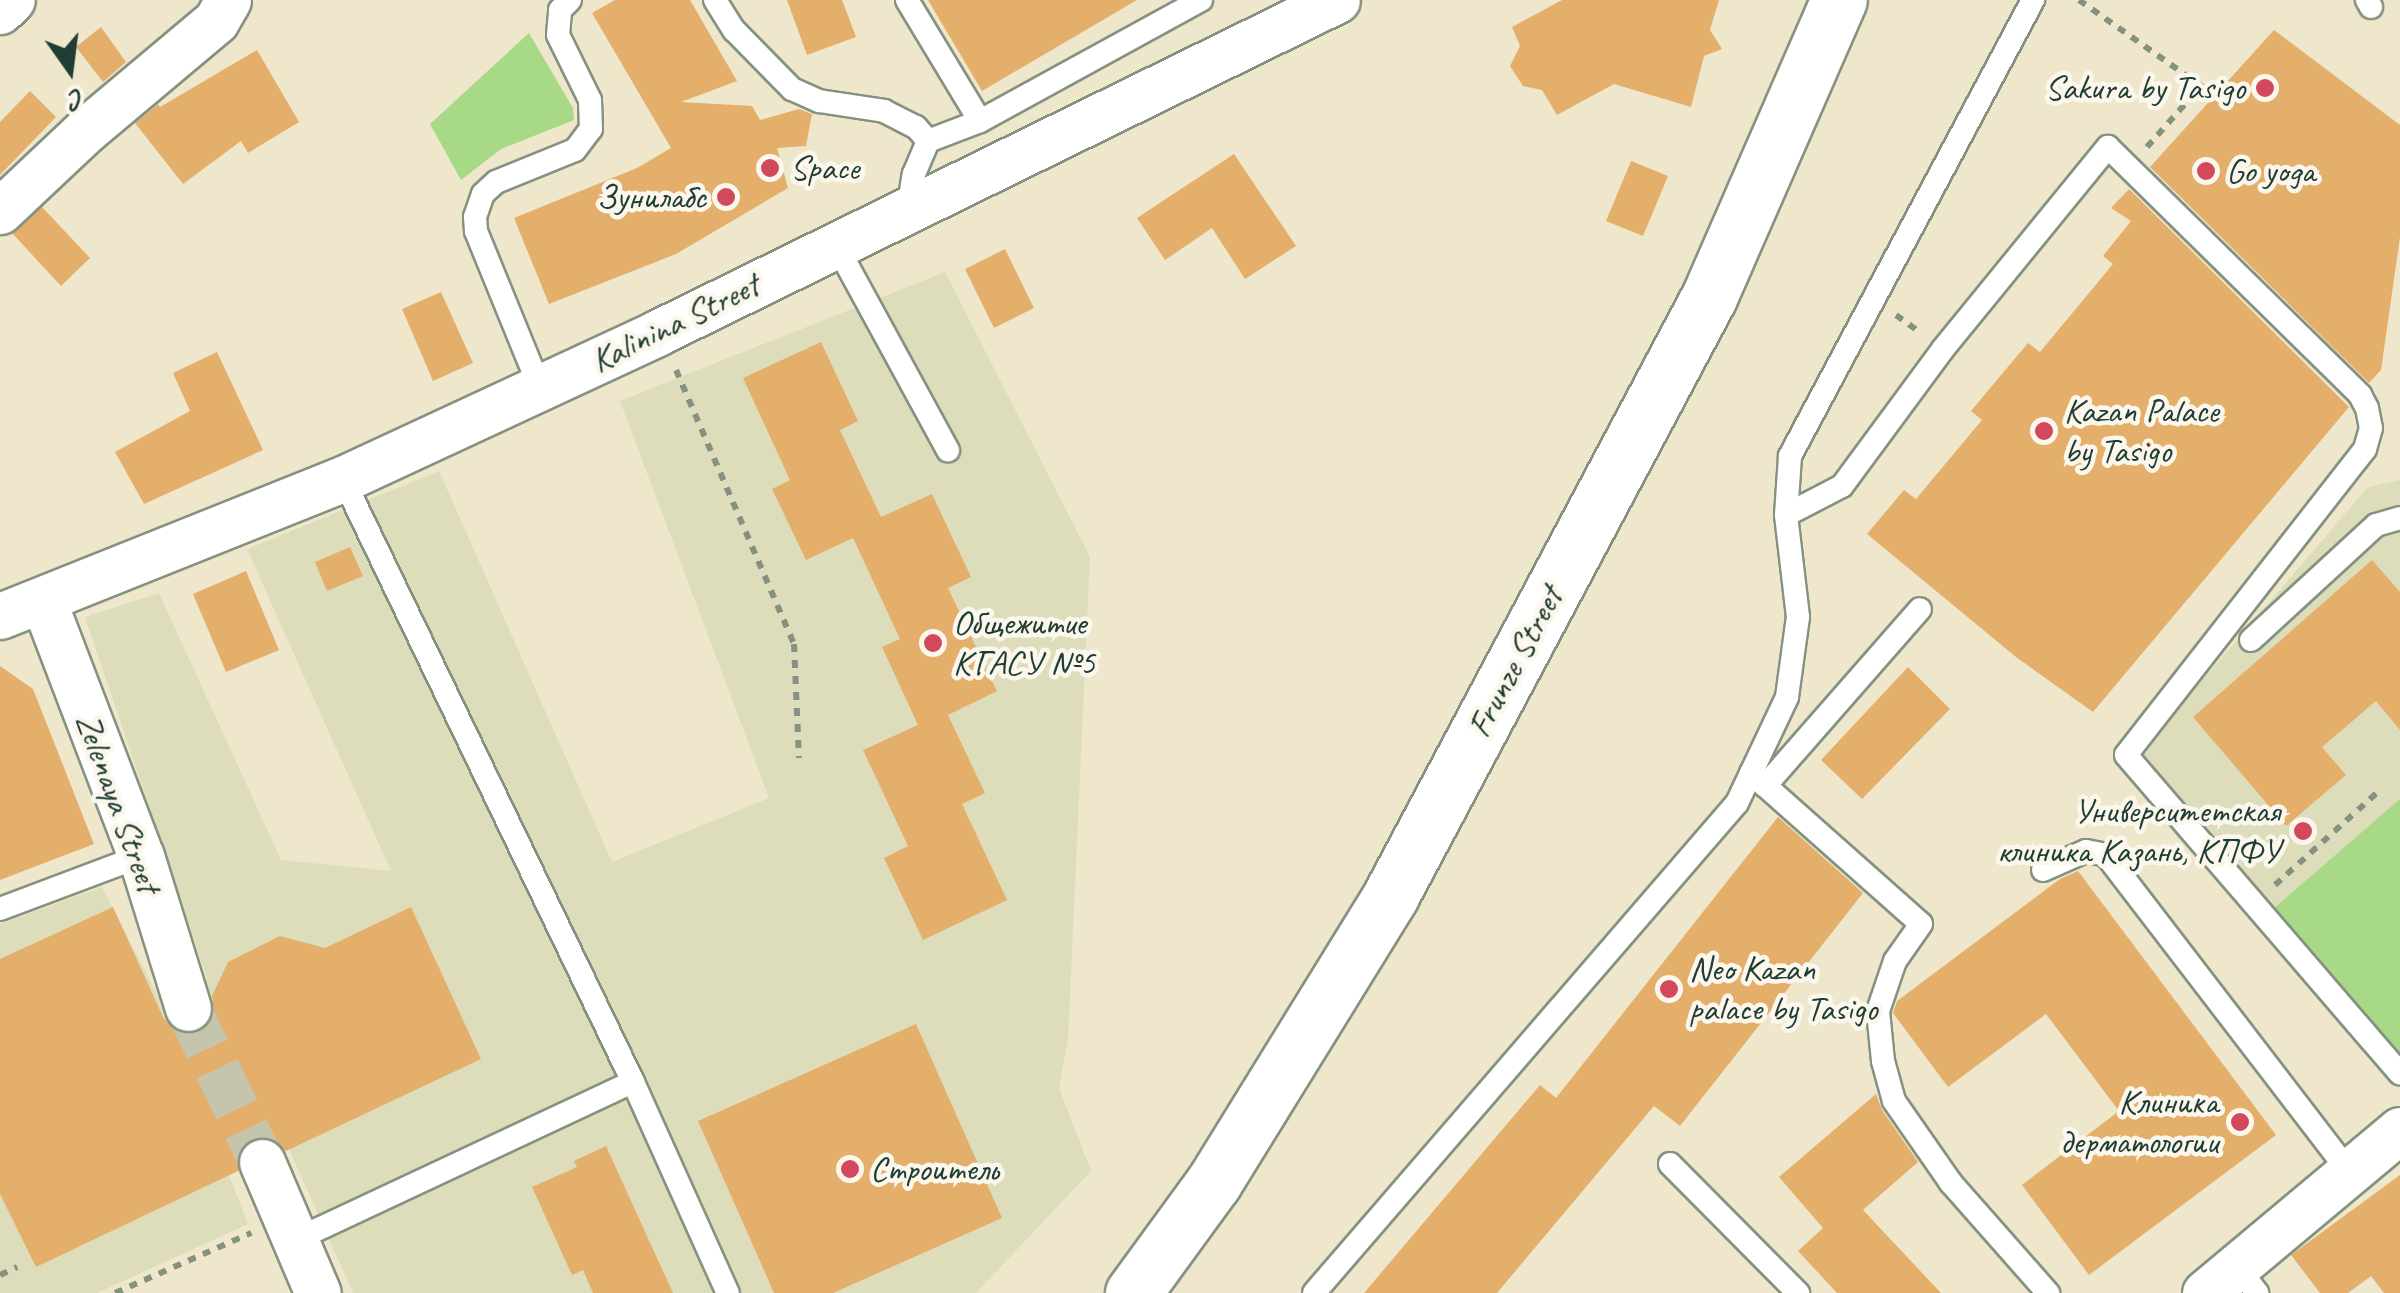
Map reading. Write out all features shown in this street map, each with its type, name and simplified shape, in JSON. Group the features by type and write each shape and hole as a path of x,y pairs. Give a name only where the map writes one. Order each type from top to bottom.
{"main road":[{"name":"Frunze Street","path":"1133,1293 1214,1182 1391,895 1708,298 1839,0"}],"street":[{"path":"0,11 12,0"},
{"path":"0,212 85,131 216,21 228,0"},
{"name":"Kalinina Street","path":"0,616 342,479 540,388 1336,0"},
{"name":"Zelenaya Street","path":"43,600 140,856 188,1008"},
{"path":"2233,1284 2348,1172 2400,1130"},
{"path":"262,1162 318,1293"}],"lane":[{"path":"540,388 476,232 475,217 482,194 496,182 575,150 592,129 590,100 558,35 560,10 570,0"},
{"path":"714,0 734,30 792,89 819,101 884,111 916,127 928,140"},
{"path":"907,0 980,121"},
{"path":"908,210 914,174 928,140 980,121 1201,0"},
{"path":"1758,779 1787,697 1798,617 1786,515 1790,456 1871,297 2033,0"},
{"path":"1786,515 1842,486 1943,349 2108,147 2360,394 2371,428 2365,448 2126,755 2400,1073"},
{"path":"836,245 948,450"},
{"path":"342,479 633,1082 728,1293"},
{"path":"2252,640 2376,525 2400,518"},
{"path":"1314,1293 1737,802 1920,609"},
{"path":"1758,779 1921,924 1894,962 1878,1011 1883,1061 1894,1101 1951,1183 2048,1293"},
{"path":"2042,870 2086,851 2106,855 2348,1172"},
{"path":"0,909 140,856"},
{"path":"290,1229 633,1082"},
{"path":"1670,1164 1798,1293"}],"path":[{"path":"2079,0 2217,97"},
{"path":"2129,166 2201,86"},
{"path":"1871,297 1943,349"},
{"path":"657,334 794,644 800,758"},
{"path":"2256,903 2378,792"},
{"path":"115,1293 290,1229"},
{"path":"0,1275 17,1268"}],"shaded area":[{"path":"945,272 1090,557 1068,1039 1059,1088 1091,1171 976,1293 353,1293 289,1149 229,1175 248,1224 97,1293 0,1293 0,924 102,887 158,996 207,978 85,617 159,593 281,860 391,871 247,549 439,471 612,862 769,798 620,401"},
{"name":"Университетская клиника Казань, КПФУ","path":"2400,480 2398,1059 2140,753 2368,487"}],"green space":[{"path":"529,33 573,108 574,120 501,149 461,180 430,124"},
{"path":"2400,799 2400,1057 2273,909"}],"building":[{"path":"615,0 690,0 737,81 681,102 752,106 760,120 799,109 812,114 806,146 777,148 788,188 676,254 549,304 514,218 637,168 671,148 592,13"},
{"path":"787,0 842,0 856,37 807,55"},
{"path":"928,0 1137,0 982,91"},
{"path":"1562,0 1719,0 1710,30 1722,49 1704,56 1691,107 1614,84 1557,115 1542,90 1523,86 1510,66 1520,46 1512,27"},
{"path":"101,27 126,62 103,82 76,47"},
{"path":"2274,30 2400,125 2400,237 2381,370 2369,383 2150,167"},
{"path":"257,50 299,122 248,153 241,141 183,184 135,123 158,104 160,107"},
{"path":"30,91 56,117 0,175 0,122"},
{"path":"1234,154 1296,246 1245,279 1212,228 1165,260 1137,218"},
{"path":"1631,161 1668,176 1643,236 1606,221"},
{"path":"2129,189 2349,407 2093,712 2016,657 1867,534 1904,490 1916,499 1982,420 1971,411 2001,375 2028,343 2040,352 2113,264 2103,256 2131,221 2111,208"},
{"path":"42,207 90,258 61,286 12,233"},
{"path":"1005,249 1034,308 994,328 965,269"},
{"path":"441,292 473,363 433,381 402,309"},
{"name":"Общежитие КГАСУ №5","path":"821,342 858,421 840,430 881,517 932,494 971,577 948,588 997,691 948,715 985,793 962,804 1007,900 923,940 884,858 908,846 863,750 918,725 882,647 900,639 853,538 806,560 772,489 790,480 743,378"},
{"path":"217,352 263,450 144,504 115,452 190,411 173,373"},
{"path":"350,547 363,576 327,591 315,562"},
{"path":"2372,560 2400,592 2400,730 2376,701 2322,747 2346,775 2286,826 2193,717"},
{"path":"246,571 279,650 226,672 193,594"},
{"path":"0,666 33,689 94,844 0,880"},
{"path":"1908,667 1950,709 1862,799 1821,760"},
{"path":"1778,817 1863,893 1680,1126 1654,1106 1497,1293 1364,1293 1540,1085 1556,1098"},
{"path":"2078,871 2276,1135 2089,1275 2022,1185 2119,1111 2046,1014 1948,1087 1893,1013 1897,1001 2060,879"},
{"path":"113,907 164,1019 183,1034 197,1033 208,1025 214,1013 212,996 228,962 280,936 325,948 411,907 481,1059 286,1151 266,1136 251,1138 241,1147 238,1171 36,1267 0,1194 0,959"},
{"name":"Строитель","path":"916,1024 1002,1218 833,1293 774,1293 698,1121"},
{"path":"1876,1094 1882,1110 1918,1162 1863,1210 1941,1293 1837,1293 1798,1251 1823,1228 1779,1177"},
{"path":"606,1146 673,1293 593,1293 583,1270 572,1275 532,1187 577,1167 574,1161"},
{"path":"2400,1175 2400,1293 2384,1293 2371,1276 2348,1293 2320,1293 2291,1255"}],"tunnel":[{"path":"188,1008 262,1162"}],"place":[{"name":"Sakura by Tasigo","path":"2265,88"},
{"name":"Space","path":"770,168"},
{"name":"Go yoga","path":"2206,171"},
{"name":"Зунилабс","path":"726,197"},
{"name":"Kazan Palace by Tasigo","path":"2044,431"},
{"name":"Общежитие КГАСУ №5","path":"933,643"},
{"name":"Университетская клиника Казань, КПФУ","path":"2303,831"},
{"name":"Neo Kazan palace by Tasigo","path":"1669,989"},
{"name":"Клиника дерматологии","path":"2240,1122"},
{"name":"Строитель","path":"850,1169"}]}
